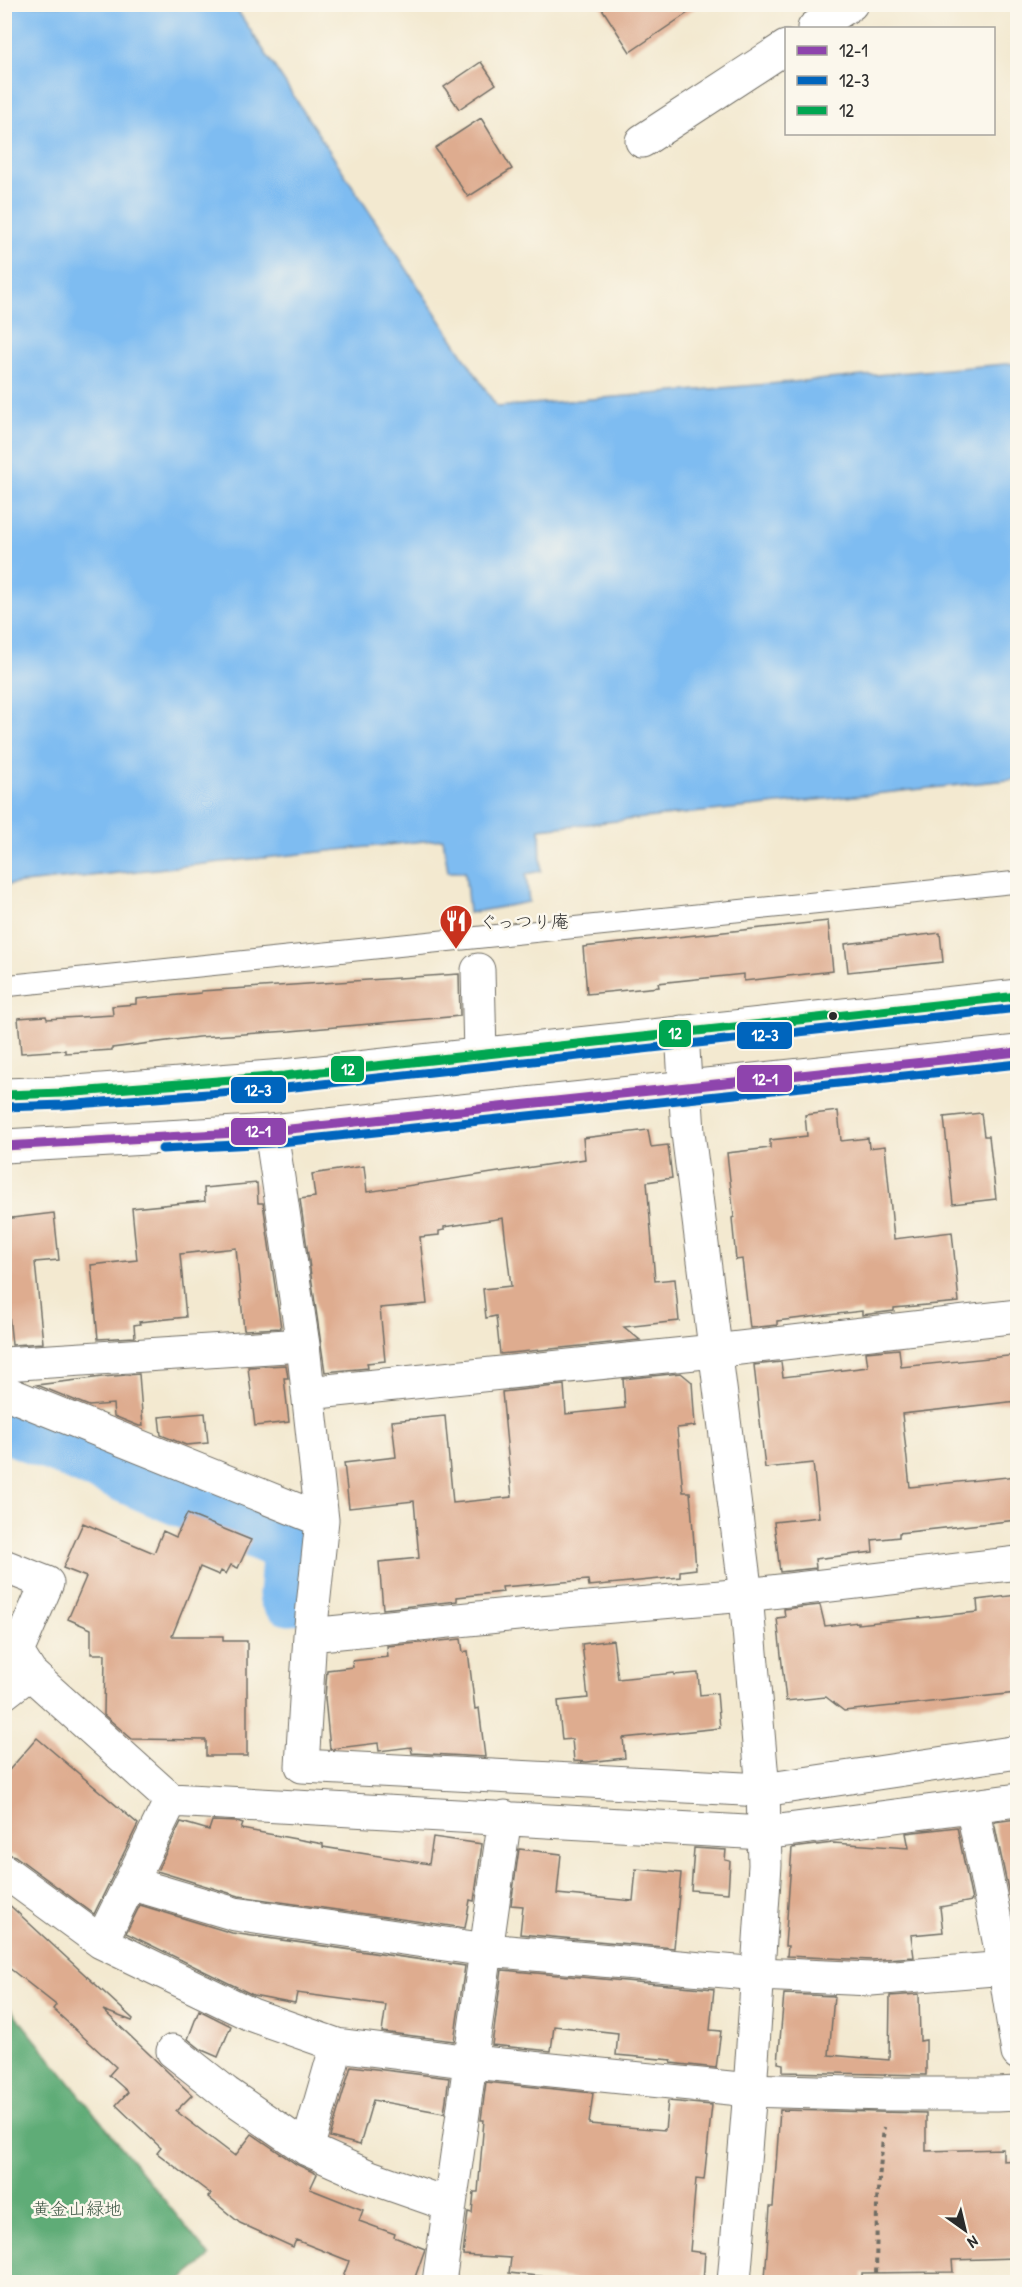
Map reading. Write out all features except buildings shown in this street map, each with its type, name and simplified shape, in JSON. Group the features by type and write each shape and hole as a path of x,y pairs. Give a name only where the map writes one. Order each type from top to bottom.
{"street":[{"path":"816,27 851,4"},
{"path":"642,141 785,48"},
{"path":"478,970 480,1054"},
{"path":"4,1095 63,1093 284,1076 1017,996"},
{"path":"682,1032 688,1133 746,1595 763,1790 765,1865 759,1974 734,2283"},
{"path":"4,1146 272,1131 1017,1052"},
{"path":"272,1131 303,1345 322,1520 310,1635 302,1766 763,1790 1017,1752"},
{"path":"308,1393 714,1352 1017,1316"},
{"path":"4,1364 303,1345"},
{"path":"4,1392 322,1520"},
{"path":"310,1635 528,1613 746,1595 1017,1563"},
{"path":"4,1566 47,1582 17,1652 30,1673 171,1800 764,1833 1017,1800"},
{"path":"4,1693 30,1673"},
{"path":"101,1942 171,1800"},
{"path":"972,1806 1011,1969 1017,2053"},
{"path":"439,2283 505,1817"},
{"path":"4,1871 101,1942 252,2015 337,2045 472,2062 750,2090 886,2094 1017,2093"},
{"path":"130,1883 235,1914 487,1950 759,1974 872,1979 1011,1969"},
{"path":"307,2149 337,2045"},
{"path":"173,2051 226,2093 307,2149 370,2177 450,2205"}],"lane":[{"path":"4,986 1017,882"}],"path":[{"path":"876,2283 877,2201 886,2094"}],"green space":[{"name":"黄金山緑地","path":"5,2002 210,2257 179,2282 5,2282"}],"water":[{"path":"4,5 234,5 497,407 1017,363 1017,779 540,829 541,871 526,874 529,902 469,913 465,872 448,872 443,839 5,885"}],"waterway":[{"path":"4,1419 288,1541 294,1549 290,1594"}],"transit line":[{"name":"12","path":"4,1095 63,1093 284,1076 1018,996"},
{"name":"12-3","path":"4,1107 64,1105 285,1088 1018,1008"},
{"name":"12-1","path":"4,1146 271,1131 1018,1052"},
{"name":"12-3","path":"162,1149 272,1143 1018,1064"}],"place":[{"name":"ぐっつり庵","path":"456,950"}]}
